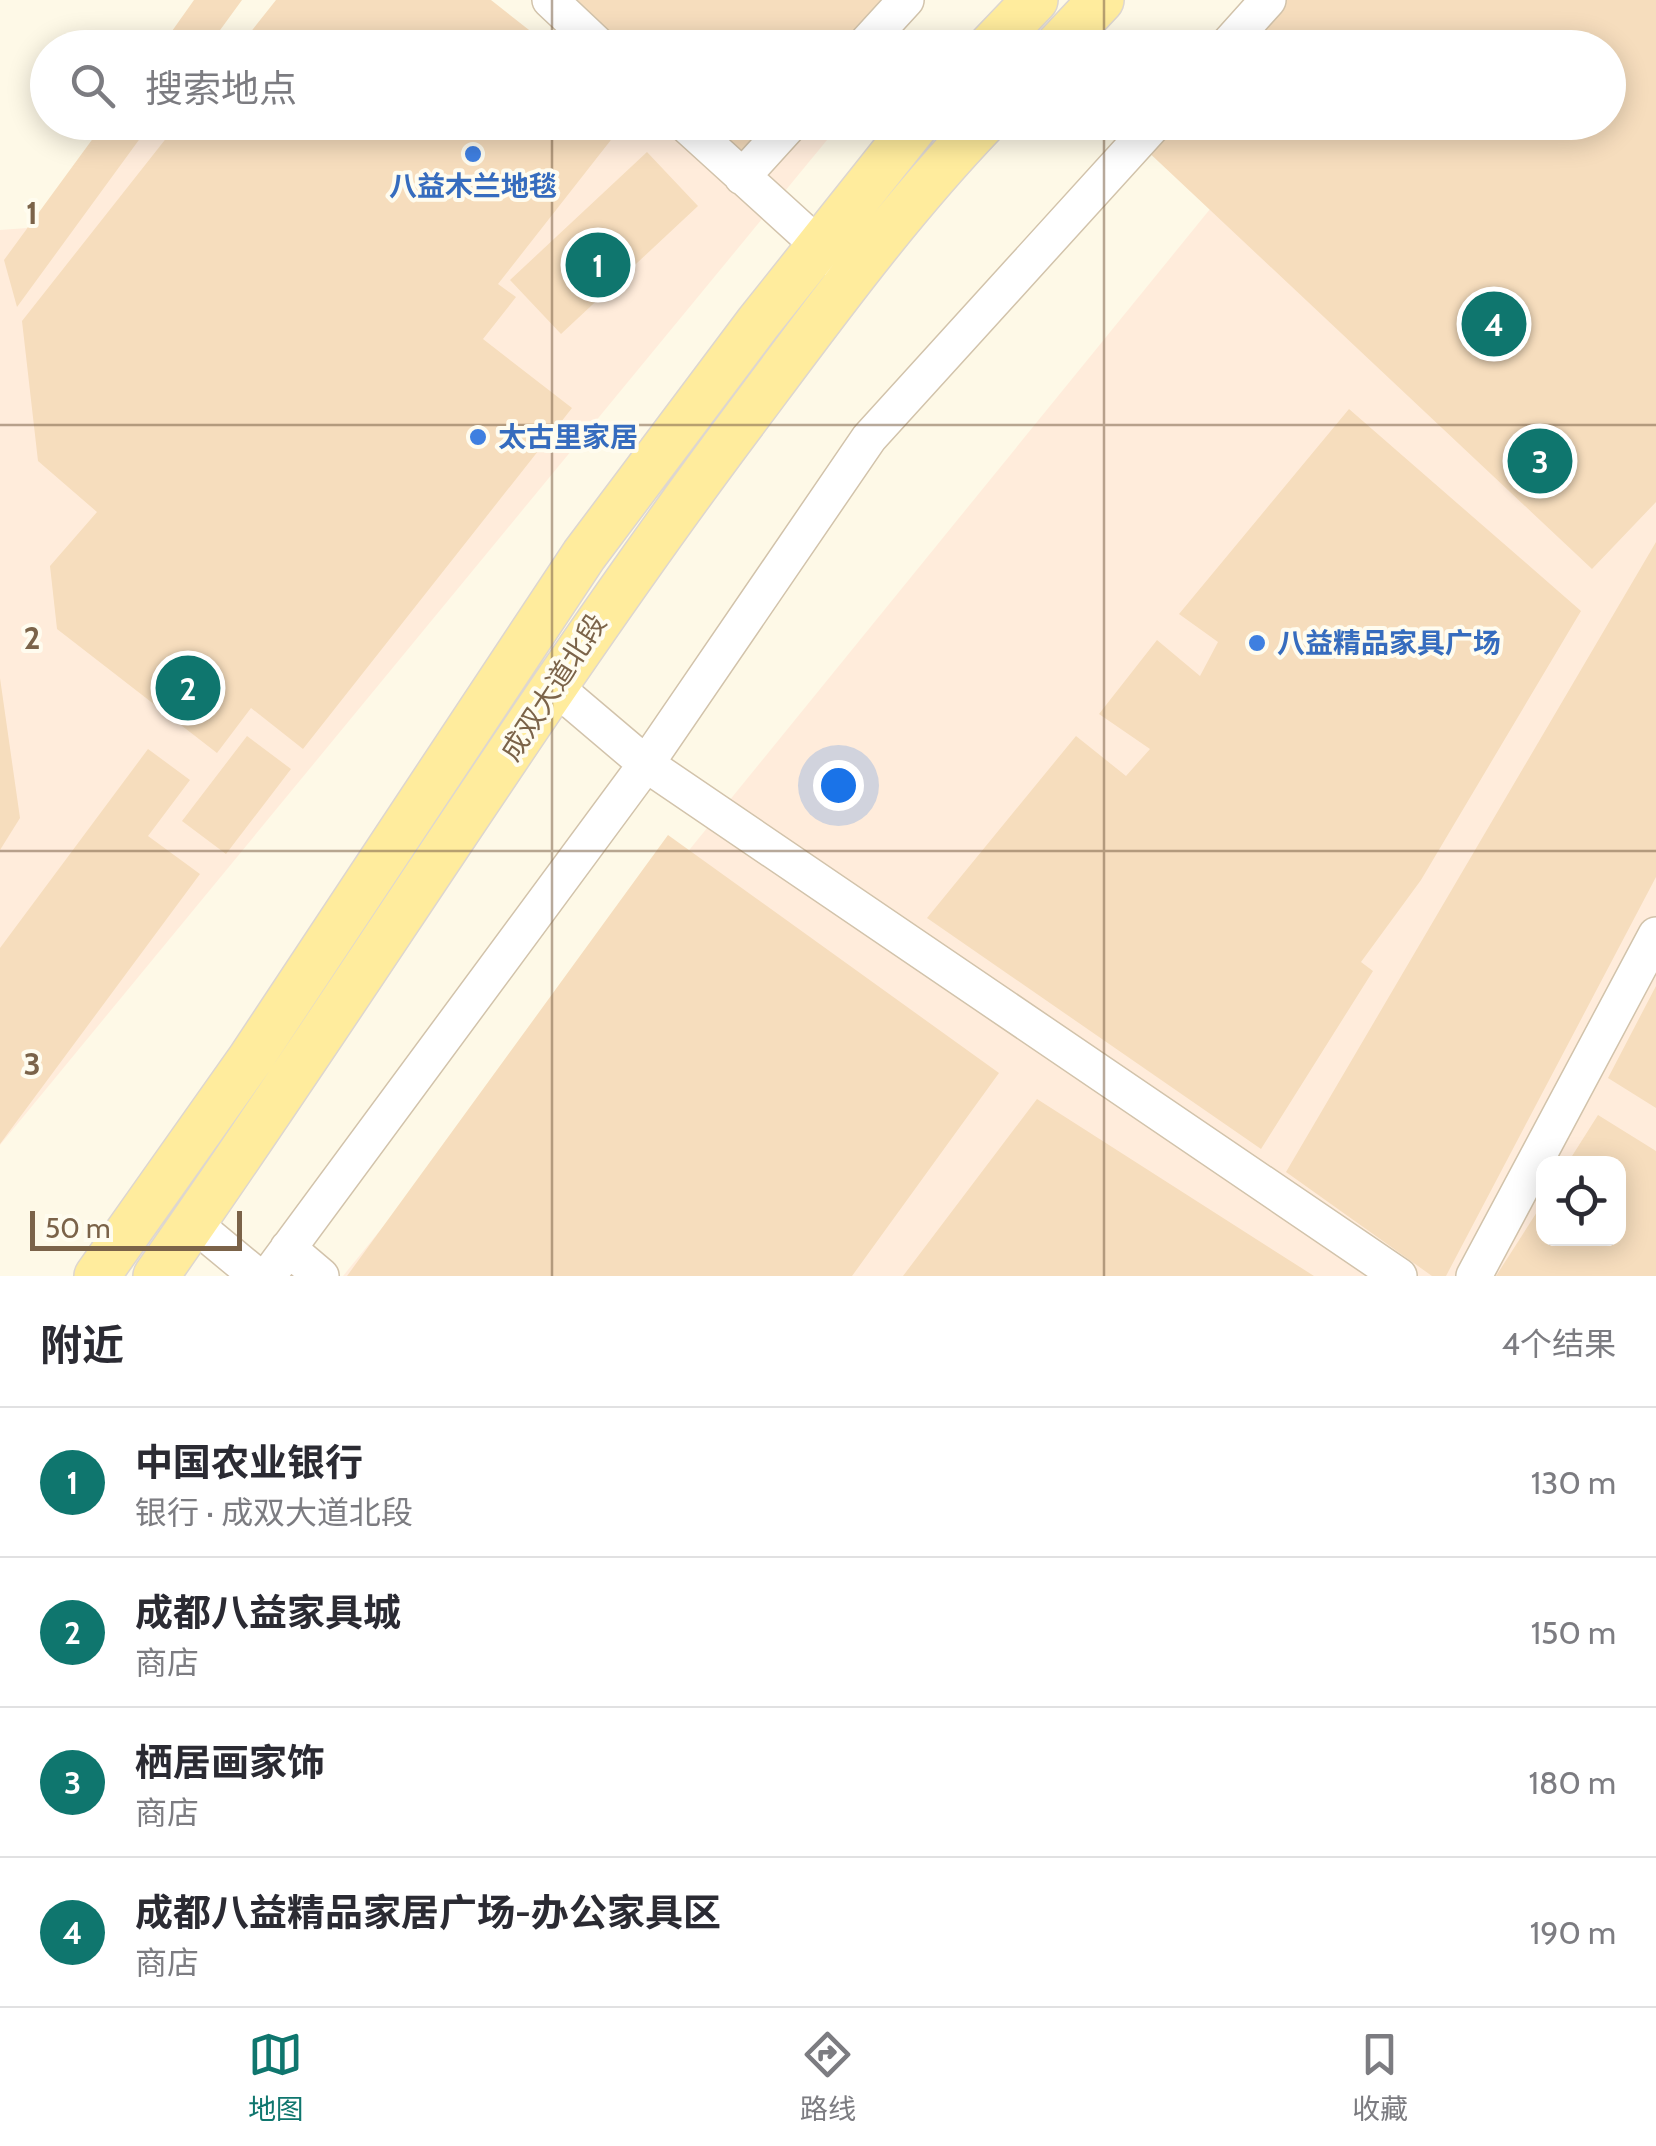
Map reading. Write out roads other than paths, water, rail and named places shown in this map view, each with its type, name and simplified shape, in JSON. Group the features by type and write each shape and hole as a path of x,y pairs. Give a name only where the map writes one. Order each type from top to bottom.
{"main road":[{"path":"1007,30 1035,0"},
{"path":"1073,30 1101,0"},
{"name":"成双大道北段","path":"97,1276 251,1058 584,554 903,140"},
{"name":"成双大道北段","path":"156,1276 620,586 854,277 969,140"}],"street":[{"path":"550,0 582,30"},
{"path":"878,30 906,0"},
{"path":"1241,30 1268,0"},
{"path":"702,140 854,277"},
{"path":"742,177 776,140"},
{"path":"321,1276 278,1262 646,764 869,438 1130,140"},
{"path":"554,686 646,764 1399,1276"},
{"path":"1474,1276 1656,935"},
{"path":"193,1224 257,1276"}],"place":[{"name":"八益木兰地毯","path":"473,154"},
{"name":"中国农业银行","path":"598,265"},
{"name":"成都八益精品家居广场-办公家具区","path":"1494,324"},
{"name":"太古里家居","path":"478,437"},
{"name":"栖居画家饰","path":"1540,461"},
{"name":"八益精品家具广场","path":"1257,643"},
{"name":"成都八益家具城","path":"188,688"}]}
